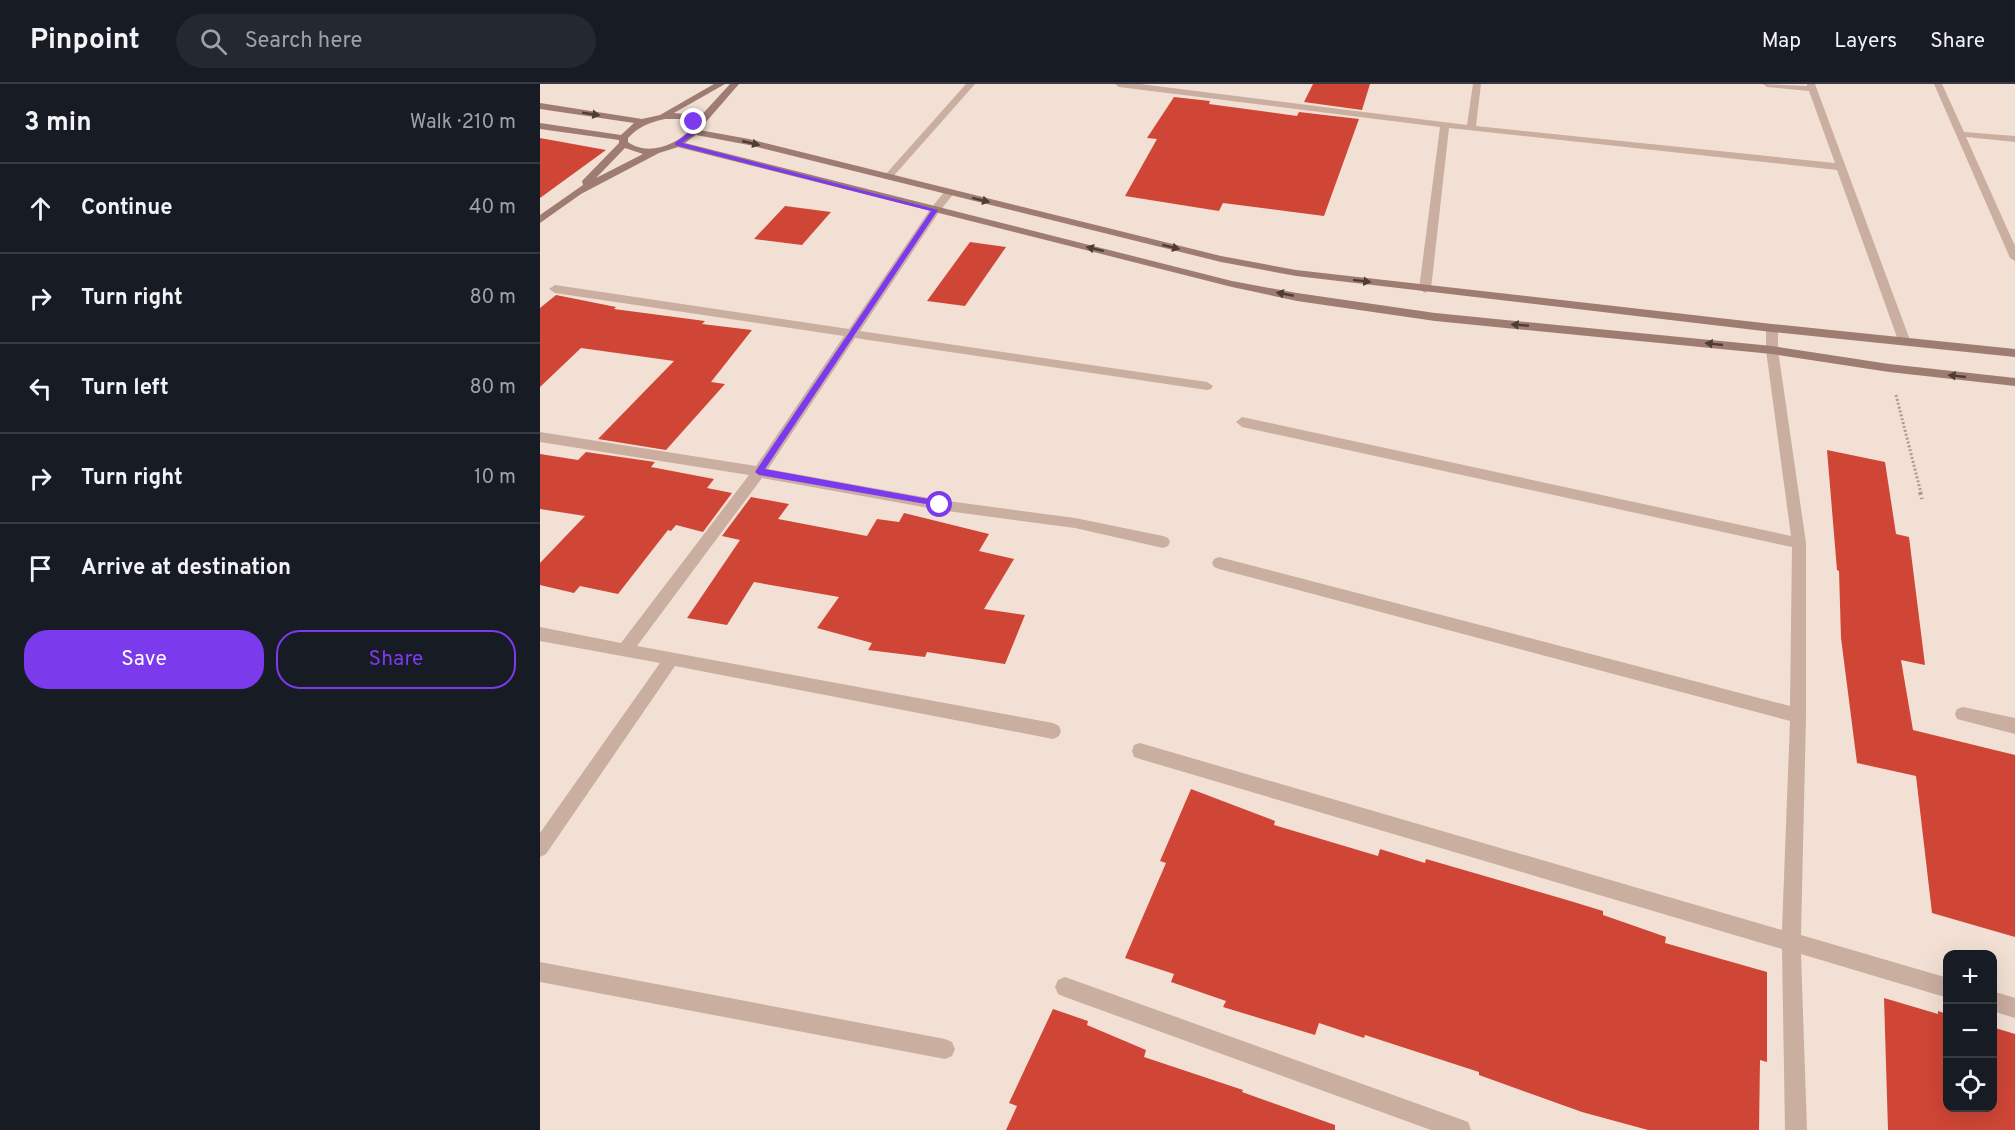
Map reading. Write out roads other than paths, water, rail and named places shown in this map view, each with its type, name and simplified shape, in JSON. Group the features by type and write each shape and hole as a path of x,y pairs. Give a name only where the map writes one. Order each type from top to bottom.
{"street":[{"path":"578,192 623,140 627,132 642,122 661,117 722,84"},
{"path":"540,220 578,192 658,150 677,144 695,129 735,84"},
{"path":"888,177 971,84"},
{"path":"1119,84 1471,128 1841,167"},
{"path":"1471,128 1477,84"},
{"path":"1767,84 1811,86 1904,340"},
{"path":"1938,84 2015,258"},
{"path":"540,106 642,122"},
{"path":"661,117 689,118 695,129 1230,261 1296,273 1772,328 2015,353"},
{"path":"1425,289 1446,124"},
{"path":"540,126 623,140 635,150 658,150"},
{"path":"1960,134 2015,139"},
{"path":"677,144 1232,284 1297,297 1435,317 1772,350 1889,368 2015,382"},
{"path":"625,650 759,472 935,210 950,192"},
{"path":"2001,227 2015,228"},
{"path":"555,289 1207,386"},
{"path":"1772,328 1772,350 1799,543 1798,716 1791,942 1796,1130"},
{"path":"1242,422 1799,543"},
{"path":"540,437 759,472 940,505 1076,523 1163,542"},
{"path":"1219,563 1798,716"},
{"path":"540,633 671,660 1053,731"},
{"path":"540,848 671,660"},
{"path":"1963,714 2015,726"},
{"path":"1140,751 1943,987"},
{"path":"540,972 945,1049"},
{"path":"1065,987 1460,1130"},
{"path":"1997,1003 2015,1008"}]}
